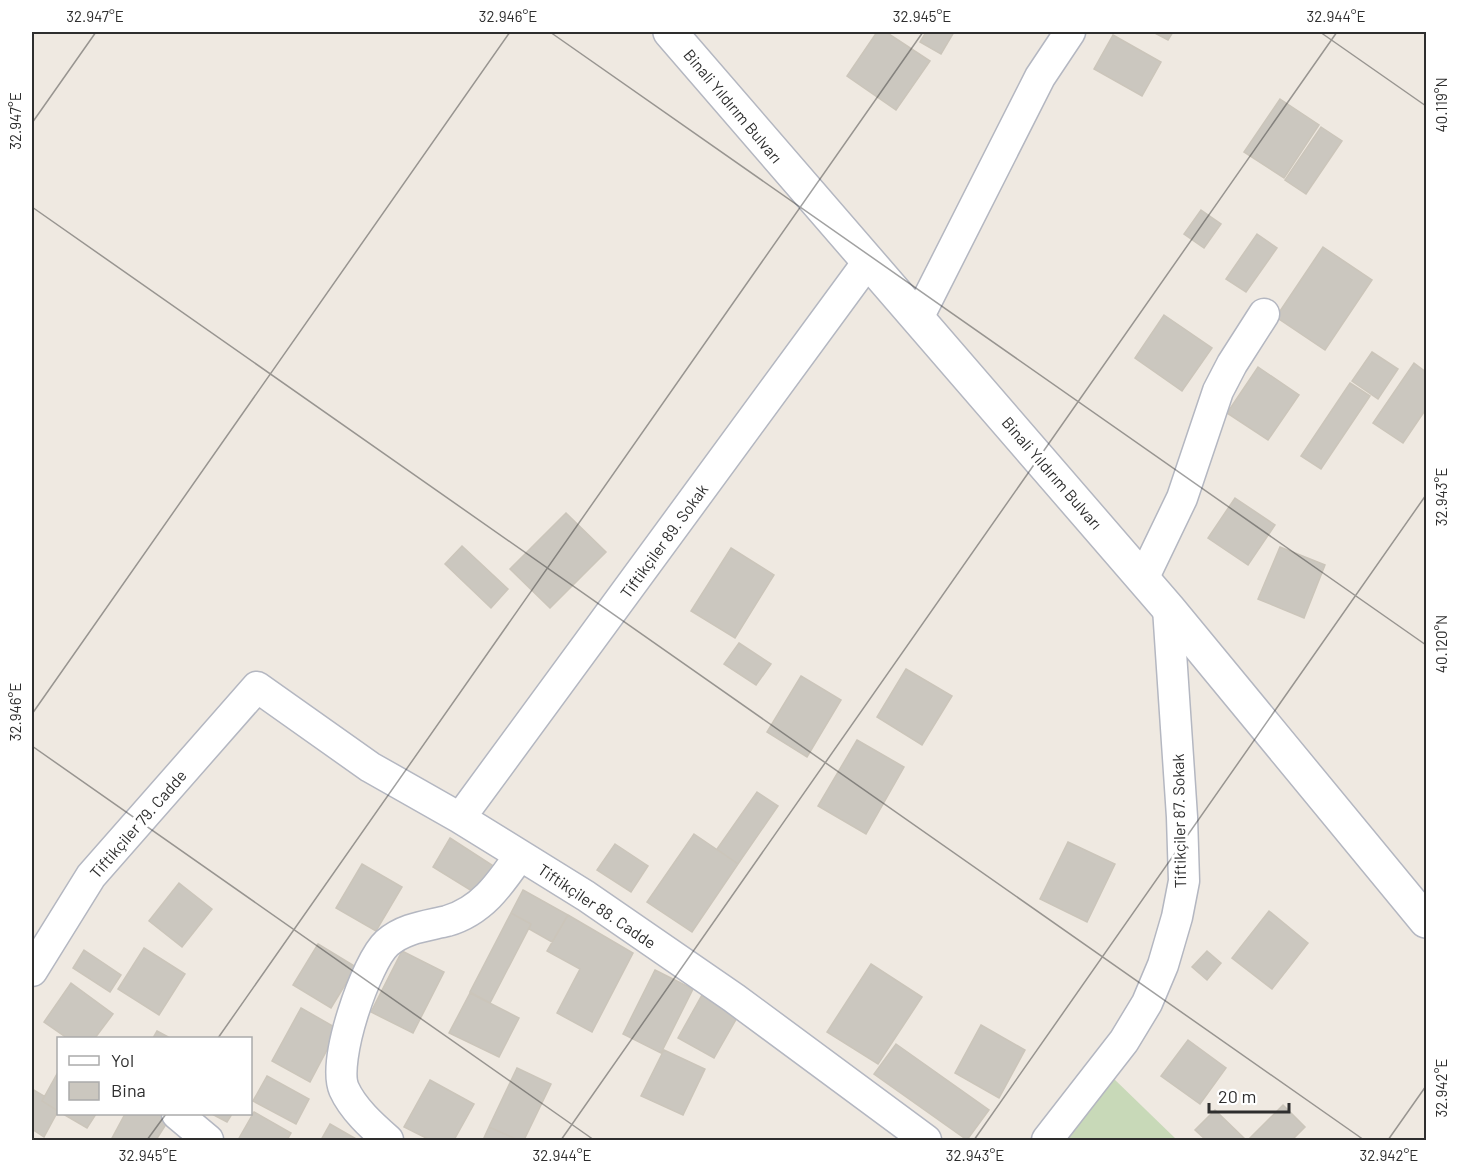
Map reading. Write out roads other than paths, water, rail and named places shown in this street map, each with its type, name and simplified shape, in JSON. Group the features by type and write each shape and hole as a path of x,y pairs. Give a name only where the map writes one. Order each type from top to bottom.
{"main road":[{"name":"Binali Yıldırım Bulvarı","path":"670,32 867,263 918,318 1168,608 1426,921"}],"street":[{"path":"918,318 1040,77 1070,32"},
{"name":"Tiftikçiler 89. Sokak","path":"460,818 867,263"},
{"path":"1143,579 1182,498 1218,391 1232,364 1264,314"},
{"name":"Tiftikçiler 87. Sokak","path":"1047,1140 1124,1041 1147,1004 1163,965 1177,917 1184,881 1168,608"},
{"name":"Tiftikçiler 88. Cadde","path":"257,687 370,767 460,818 586,896 734,998 926,1140"},
{"name":"Tiftikçiler 79. Cadde","path":"32,971 92,876 257,687"},
{"path":"387,1140 360,1114 343,1087 341,1062 345,1038 369,972 386,944 423,925 466,914 483,902 520,855"},
{"path":"179,1115 208,1140"}]}
